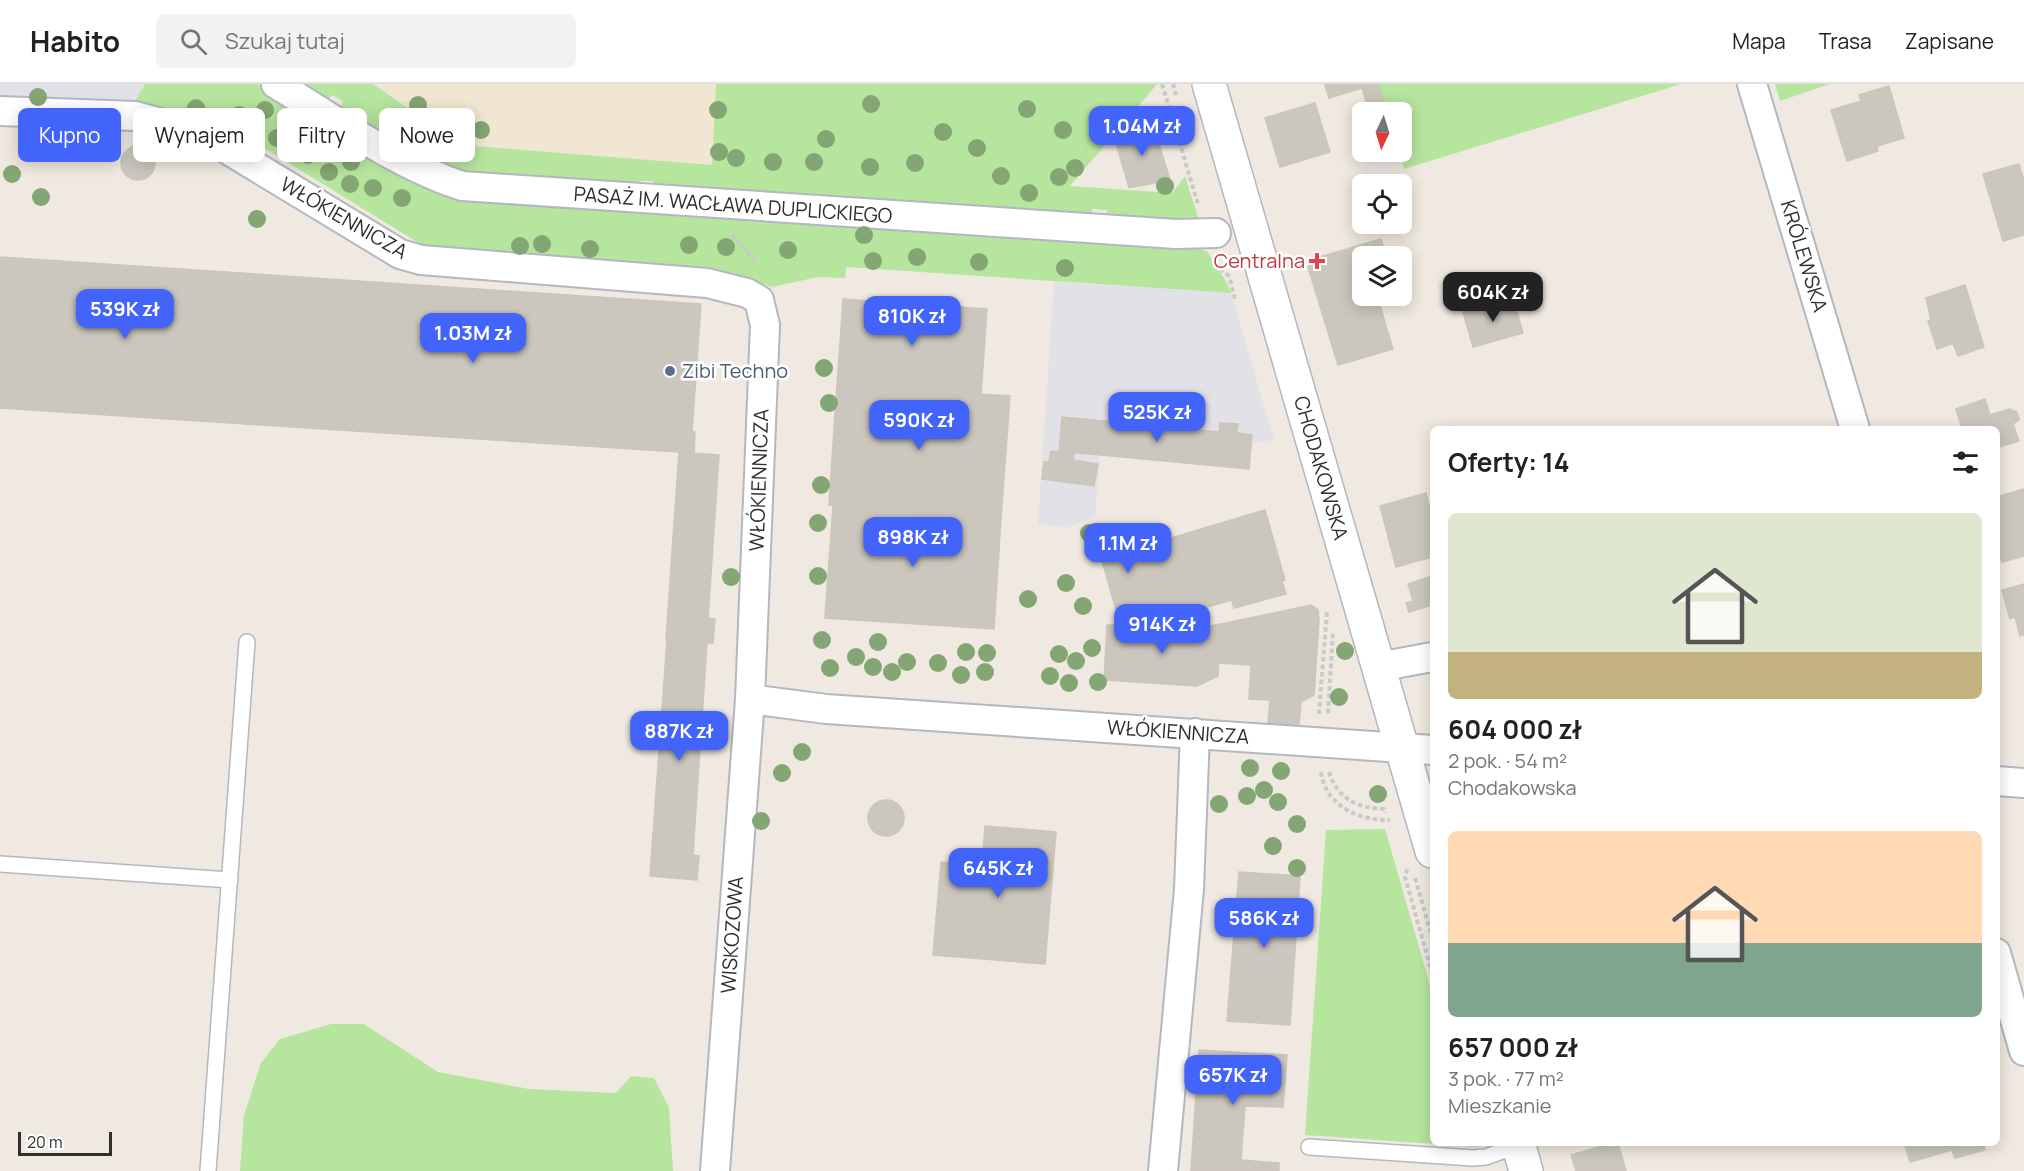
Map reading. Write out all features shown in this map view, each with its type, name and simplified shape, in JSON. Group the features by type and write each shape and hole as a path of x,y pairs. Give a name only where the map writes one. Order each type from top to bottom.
{"main road":[{"name":"CHODAKOWSKA","path":"1209,84 1378,667 1418,750 1417,860"}],"street":[{"name":"PASAŻ IM. WACŁAWA DUPLICKIEGO","path":"276,84 432,177 462,186 1176,234 1211,233"},
{"name":"KRÓLEWSKA","path":"1752,84 1855,426"},
{"name":"WŁÓKIENNICZA","path":"0,111 135,117 201,134 399,254 421,260 707,283 747,293 759,300 765,325 750,699 826,709 1418,750"},
{"path":"1378,667 1430,657"},
{"name":"WISKOZOWA","path":"715,1171 750,699"},
{"path":"1163,1171 1189,889 1195,734"},
{"path":"2000,782 2024,783"},
{"path":"2000,967 2024,1051"}],"lane":[{"path":"208,1171 247,642"},
{"path":"0,864 230,880"},
{"path":"1309,1147 1473,1158 1521,1153"}],"path":[{"path":"1162,84 1211,233 1230,277 1238,306"},
{"path":"1173,84 1179,105"},
{"path":"721,204 721,222 759,265"},
{"path":"1211,233 1218,268 1239,284"},
{"path":"1326,604 1321,743 1323,786 1334,802 1353,813 1390,820"},
{"path":"1334,620 1321,743 1335,787 1354,805 1366,809 1384,809 1390,820 1391,831"},
{"path":"1400,861 1417,860"},
{"path":"1417,860 1415,876 1430,930"},
{"path":"1417,860 1405,877 1430,966"}],"shaded area":[{"path":"0,84 145,84 133,104 0,96"},
{"path":"373,84 1157,84 1069,186 712,165 475,146 475,108 408,108"},
{"path":"1054,282 1231,293 1274,440 1252,443 1249,469 1100,455 1095,517 1067,528 1038,523"}],"green space":[{"path":"145,84 257,84 296,108 277,108 277,156 265,148 265,108 153,108 133,104"},
{"path":"299,84 373,84 408,108 379,108 379,132 367,125 367,108 340,108 343,101 332,95 327,101"},
{"path":"716,84 1157,84 1070,186 1172,193 1185,176 1199,220 1197,224 1107,218 1107,210 1092,209 1092,218 653,191 653,181 639,181 638,190 472,177 431,162 475,162 475,146 712,165"},
{"path":"1378,84 1681,84 1404,169 1402,162 1412,162 1412,102 1383,102"},
{"path":"1775,84 1830,84 1780,101"},
{"path":"367,151 379,159 379,162 384,162 407,176 484,202 1195,247 1208,252 1231,293 846,267 845,278 818,277 772,287 717,269 442,251 422,245 287,162 367,162"},
{"path":"1385,829 1430,985 1430,1144 1305,1135 1326,830"},
{"path":"331,1024 364,1024 438,1072 529,1089 616,1093 631,1076 654,1078 669,1108 673,1171 240,1171 244,1115 261,1063 280,1039"}],"building":[{"path":"1378,84 1383,102 1366,102 1362,88 1329,98 1325,85"},
{"path":"1889,86 1904,138 1877,146 1878,151 1847,161 1831,110 1861,101 1859,95"},
{"path":"1315,103 1330,152 1280,167 1265,118"},
{"path":"1153,124 1170,180 1129,188 1114,136"},
{"path":"133,147 133,162 155,162 154,170 150,175 138,180 126,175 121,163 122,156"},
{"path":"2019,164 2024,180 2024,235 2003,241 1983,174"},
{"path":"1381,239 1383,246 1357,246"},
{"path":"1352,248 1352,306 1380,306 1393,349 1338,365 1308,267 1313,259"},
{"path":"0,257 255,274 245,424 0,408"},
{"path":"255,274 701,304 692,432 695,432 694,453 245,424"},
{"path":"1965,285 1984,347 1958,356 1953,343 1937,349 1928,321 1931,320 1926,298"},
{"path":"843,299 987,309 981,394 837,385"},
{"path":"1513,299 1523,333 1473,347 1463,312"},
{"path":"837,385 1010,396 1001,518 829,505"},
{"path":"1985,399 1990,415 2009,409 2017,412 2019,420 2013,424 2019,441 2000,447 2000,426 1961,426 1956,409"},
{"path":"1062,417 1219,432 1220,423 1238,424 1237,433 1252,435 1249,469 1059,451"},
{"path":"1051,451 1074,454 1073,460 1098,464 1094,486 1042,479 1044,462 1049,462"},
{"path":"679,452 719,455 708,618 715,619 713,643 666,639"},
{"path":"2024,489 2024,556 2002,562 2000,556 2000,496"},
{"path":"1426,493 1430,509 1430,558 1396,567 1380,506"},
{"path":"833,506 1001,518 994,629 825,618"},
{"path":"1265,510 1285,580 1282,581 1286,594 1234,608 1211,526"},
{"path":"1211,526 1232,600 1162,620 1142,547"},
{"path":"1137,528 1159,609 1119,620 1096,540"},
{"path":"1430,577 1430,606 1409,612 1406,603 1413,601 1408,584"},
{"path":"2024,584 2024,635 2020,636 2015,617 2010,619 2002,590"},
{"path":"1311,605 1318,610 1319,621 1314,695 1301,702 1249,699 1251,665 1218,663 1221,624"},
{"path":"1221,624 1218,676 1197,686 1104,680 1107,625 1196,629"},
{"path":"667,640 707,643 693,855 699,856 697,880 650,876"},
{"path":"1270,700 1301,702 1299,726 1268,724"},
{"path":"886,800 899,805 904,818 899,831 886,836 873,831 868,818 873,805"},
{"path":"985,826 1056,832 1045,964 933,955 941,862 982,866"},
{"path":"1239,872 1300,876 1290,1025 1227,1021"},
{"path":"1199,1050 1287,1055 1283,1107 1245,1106 1241,1160 1279,1163 1279,1171 1191,1171"},
{"path":"1602,1146 1619,1146 1626,1171 1576,1171 1571,1155"},
{"path":"1905,1146 1984,1146 1985,1150 1955,1158 1952,1150 1910,1162"}],"place":[{"name":"Centralna","path":"1317,261"},
{"name":"Zibi Techno","path":"670,371"}]}
